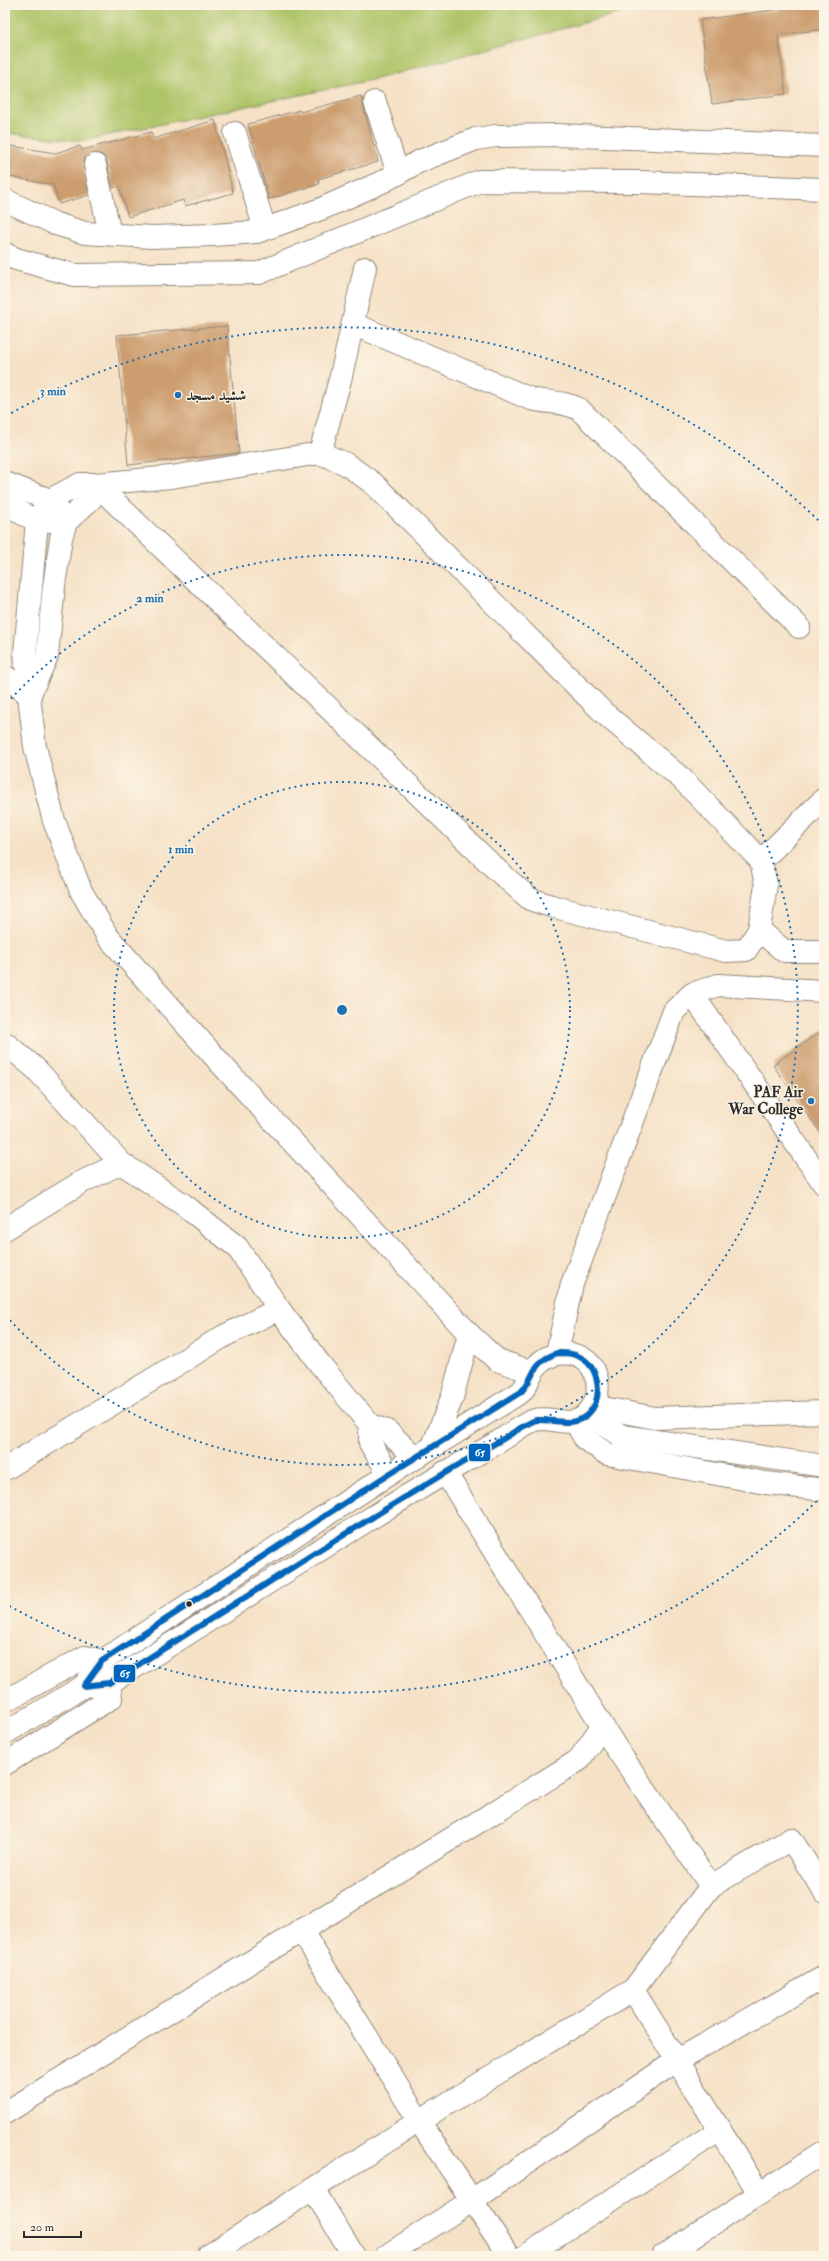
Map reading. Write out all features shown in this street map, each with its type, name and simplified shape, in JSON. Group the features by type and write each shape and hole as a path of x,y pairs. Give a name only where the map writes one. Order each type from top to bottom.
{"street":[{"path":"375,102 398,174"},
{"path":"235,133 265,229"},
{"path":"5,200 56,224 85,232 152,237 213,235 257,232 321,209 398,174 420,161 455,146 476,139 496,136 572,135 824,146"},
{"path":"95,166 110,234"},
{"path":"5,254 16,260 74,275 259,273 480,181 640,182 824,189"},
{"path":"320,453 353,324 365,268"},
{"path":"353,324 531,399 547,403 569,404 579,409 799,627"},
{"path":"96,484 498,872 530,899 551,906 726,951 746,950 759,930 766,884 761,861 682,779 605,714 374,484 346,464 320,453 171,477 96,484 80,484 50,500 37,521 25,653 35,747 54,821 81,891 108,937 469,1334 497,1360 532,1372"},
{"path":"5,483 50,500 66,522"},
{"path":"29,695 47,656 54,586 66,522 91,499 96,484"},
{"path":"5,497 16,511 37,521 66,522"},
{"path":"5,676 29,695"},
{"path":"761,861 824,799"},
{"path":"759,930 784,951 824,951"},
{"path":"557,1353 572,1284 674,1012 692,994 718,985 824,991"},
{"path":"692,994 824,1184"},
{"path":"5,1043 36,1069 121,1163 184,1205 237,1247 279,1309 319,1363 370,1425 387,1431 424,1453"},
{"path":"5,1229 80,1183 121,1163"},
{"path":"5,1468 224,1336 279,1309"},
{"path":"424,1453 452,1398 469,1334"},
{"path":"84,1686 102,1661 389,1474 521,1392 527,1386 532,1372 539,1363 557,1353 569,1353 582,1358 591,1366 598,1382 598,1394 585,1414 585,1438 607,1454 766,1483 824,1490"},
{"path":"5,1733 84,1686 109,1683 445,1472 536,1420 563,1423 585,1414 655,1418 824,1412"},
{"path":"585,1414 622,1436 824,1466"},
{"path":"370,1425 370,1444 389,1474"},
{"path":"445,1472 602,1726 712,1886"},
{"path":"326,1516 342,1538"},
{"path":"5,1701 85,1657 102,1661"},
{"path":"5,1764 111,1698 109,1683"},
{"path":"5,2113 97,2058 301,1930 579,1760 602,1726"},
{"path":"208,2256 419,2120 633,1990 712,1886 791,1839 824,1891"},
{"path":"301,1930 419,2120 508,2256"},
{"path":"386,2256 471,2201 676,2061 824,1977"},
{"path":"633,1990 759,2193"},
{"path":"525,2256 720,2130"},
{"path":"663,2256 824,2152"},
{"path":"312,2189 354,2256"}],"green space":[{"path":"5,5 650,5 372,80 81,141 5,133"}],"building":[{"path":"794,5 824,5 824,29 778,35 786,94 712,104 700,20 795,7"},
{"path":"361,96 378,162 318,179 319,184 269,199 248,124"},
{"path":"215,120 233,193 185,206 183,200 128,217 119,186 113,188 107,162 104,156 98,153 87,156 83,162 89,195 59,204 53,185 5,176 5,145 55,153 80,146 82,150 151,132 153,139"},
{"name":"ششید مسجد","path":"227,326 239,453 128,465 117,335"},
{"name":"PAF Air War College","path":"824,1029 824,1138 773,1065"}],"transit line":[{"name":"65","path":"557,1353 579,1356 593,1369 598,1385 598,1393 596,1401 587,1415 581,1419 569,1422 537,1420 529,1423 353,1529 109,1683 84,1686 102,1661 389,1474 521,1392 526,1386 534,1370 542,1361 557,1353"}],"place":[{"name":"ششید مسجد","path":"178,395"},
{"name":"PAF Air War College","path":"811,1101"}]}
